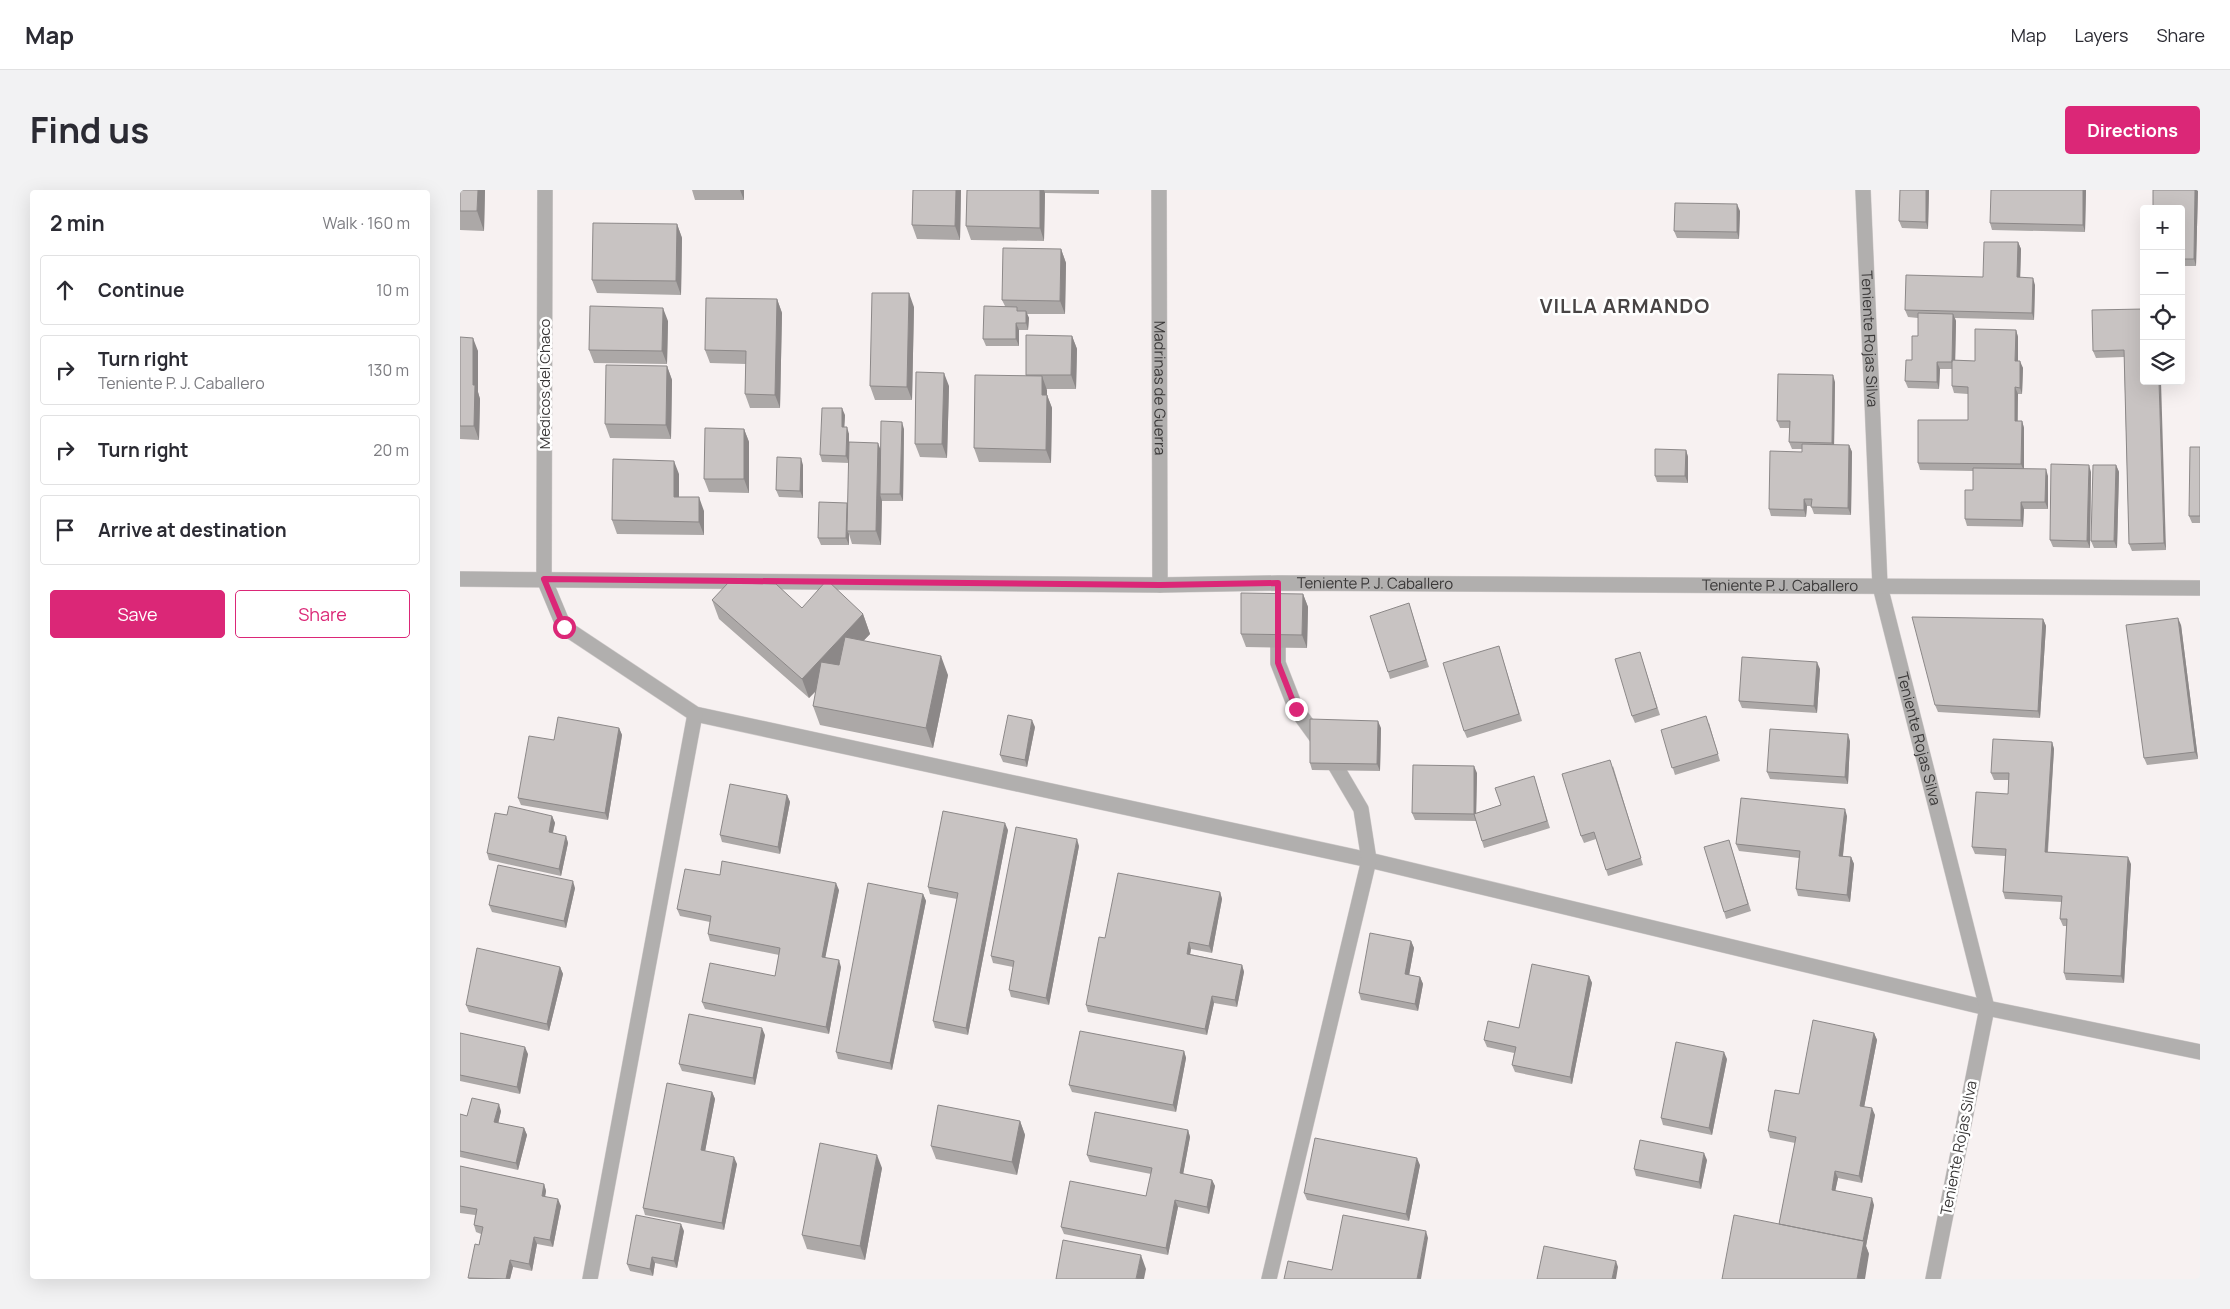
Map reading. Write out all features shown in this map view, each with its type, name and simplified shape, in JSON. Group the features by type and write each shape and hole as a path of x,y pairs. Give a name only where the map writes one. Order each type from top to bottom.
{"street":[{"name":"Medicos del Chaco","path":"544,579 545,190"},
{"name":"Madrinas de Guerra","path":"1159,190 1160,585"},
{"name":"Teniente Rojas Silva","path":"1863,190 1880,586 1987,1008 1933,1279"},
{"name":"Teniente P. J. Caballero","path":"460,579 1160,585 1278,583 2200,588"},
{"path":"544,579 564,627 695,714 1369,860 1987,1008 2200,1052"},
{"path":"1269,1279 1369,860 1361,809 1328,753 1296,709 1278,663 1278,583"},
{"path":"590,1279 695,714"}],"building":[{"path":"460,190 478,190 477,211 460,211"},
{"path":"913,190 956,190 955,226 912,225"},
{"path":"967,190 1040,190 1040,228 966,226"},
{"path":"1900,190 1926,190 1926,222 1899,221"},
{"path":"1991,190 2083,190 2083,225 1990,223"},
{"path":"2153,190 2195,190 2194,259 2185,259 2185,205 2153,205"},
{"path":"1675,203 1737,204 1737,232 1674,231"},
{"path":"593,223 677,224 676,281 592,280"},
{"path":"1984,242 2018,242 2017,277 2033,278 2032,313 1905,310 1906,275 1983,277"},
{"path":"1003,248 1061,249 1060,301 1002,300"},
{"path":"872,293 909,293 907,387 870,386"},
{"path":"706,298 777,299 775,395 745,394 746,351 705,350"},
{"path":"590,306 663,308 662,351 589,350"},
{"path":"984,306 1017,307 1017,311 1026,311 1026,323 1016,323 1016,339 983,339"},
{"path":"2140,309 2140,385 2159,385 2164,543 2129,544 2124,350 2093,351 2092,310"},
{"path":"1918,313 1953,314 1952,362 1937,362 1937,382 1905,381 1906,360 1912,360 1912,336 1918,336"},
{"path":"1975,329 2016,330 2015,361 2020,361 2020,388 2015,387 2015,421 2022,421 2021,464 1918,463 1918,420 1968,420 1968,387 1952,386 1952,360 1975,361"},
{"path":"1026,335 1072,336 1071,375 1026,375"},
{"path":"460,337 473,338 474,426 460,426"},
{"path":"606,365 667,366 666,425 605,424"},
{"path":"916,372 944,373 942,444 915,444"},
{"path":"1778,374 1833,375 1832,443 1789,442 1790,421 1777,421"},
{"path":"975,375 1042,376 1042,395 1047,395 1046,450 974,448"},
{"path":"822,408 842,408 842,427 847,427 846,456 820,455"},
{"path":"881,421 902,422 900,494 880,494"},
{"path":"705,428 744,429 744,479 704,479"},
{"path":"849,442 878,443 876,531 847,531"},
{"path":"1802,444 1849,445 1848,508 1811,507 1812,499 1804,499 1804,510 1769,509 1770,451 1802,452"},
{"path":"2190,447 2200,447 2200,516 2189,516"},
{"path":"1655,449 1686,450 1685,476 1655,476"},
{"path":"777,457 801,458 800,491 776,490"},
{"path":"613,459 674,461 674,497 699,497 699,522 612,520"},
{"path":"2051,464 2089,465 2087,541 2050,540"},
{"path":"2093,465 2116,465 2114,541 2091,541"},
{"path":"1973,468 2046,469 2045,502 2021,502 2021,520 1965,519 1965,490 1973,490"},
{"path":"819,502 847,503 846,538 818,538"},
{"path":"827,580 863,614 802,679 712,600 728,583 776,584 802,608"},
{"path":"1241,593 1303,594 1302,635 1241,634"},
{"path":"1409,603 1426,660 1388,672 1370,616"},
{"path":"1912,617 2043,619 2038,711 1935,705"},
{"path":"2178,618 2195,752 2144,758 2126,625"},
{"path":"845,637 941,656 926,728 813,706 821,662 839,665"},
{"path":"1499,646 1519,714 1464,731 1443,663"},
{"path":"1640,652 1657,708 1632,716 1615,659"},
{"path":"1742,657 1817,662 1814,706 1739,701"},
{"path":"1008,715 1032,720 1025,760 1000,755"},
{"path":"1706,716 1718,754 1672,768 1661,730"},
{"path":"558,717 619,728 605,813 518,798 529,736 554,740"},
{"path":"1310,719 1378,721 1377,764 1310,763"},
{"path":"1770,729 1848,734 1845,777 1767,772"},
{"path":"1993,739 2052,742 2045,852 2128,857 2121,976 2064,973 2067,919 2060,919 2062,896 2003,892 2006,849 1972,847 1976,792 2008,794 2009,773 1991,773"},
{"path":"1610,760 1641,858 1606,870 1594,832 1581,836 1562,774"},
{"path":"1413,765 1474,766 1474,814 1412,813"},
{"path":"1534,776 1547,821 1482,841 1474,814 1501,805 1495,788"},
{"path":"730,784 787,795 778,847 720,835"},
{"path":"1741,798 1845,809 1839,856 1851,857 1847,895 1796,889 1800,851 1736,844"},
{"path":"509,806 552,816 549,832 566,836 559,869 487,853 495,813 507,815"},
{"path":"943,811 1005,823 966,1028 933,1021 958,893 928,887"},
{"path":"1016,827 1077,839 1046,998 1009,990 1014,961 991,956"},
{"path":"1729,840 1748,904 1724,912 1704,847"},
{"path":"722,861 836,883 822,957 839,960 826,1027 702,1002 710,963 775,976 780,948 708,934 711,916 677,909 685,869 720,875"},
{"path":"498,865 573,881 564,921 489,905"},
{"path":"1118,873 1220,892 1209,946 1189,942 1187,954 1242,965 1235,1000 1212,996 1205,1029 1086,1005 1099,937 1105,938"},
{"path":"868,883 923,894 890,1063 836,1052"},
{"path":"1370,933 1411,941 1405,974 1420,977 1415,1004 1359,993"},
{"path":"477,948 560,967 547,1024 466,1005"},
{"path":"1532,964 1589,976 1570,1077 1512,1065 1516,1047 1484,1040 1488,1021 1519,1028"},
{"path":"689,1014 762,1028 753,1078 679,1064"},
{"path":"1813,1020 1874,1033 1860,1106 1872,1108 1859,1176 1835,1171 1832,1190 1872,1198 1863,1241 1779,1224 1796,1137 1768,1131 1775,1090 1799,1094"},
{"path":"1080,1031 1184,1051 1173,1105 1069,1085"},
{"path":"460,1033 525,1047 517,1087 460,1075"},
{"path":"1676,1042 1724,1052 1709,1128 1661,1118"},
{"path":"667,1083 712,1092 701,1150 734,1157 722,1223 643,1208"},
{"path":"472,1098 499,1104 494,1122 524,1128 516,1163 460,1151 460,1114 467,1116"},
{"path":"938,1105 1020,1121 1012,1162 931,1146"},
{"path":"1095,1112 1188,1130 1180,1173 1212,1180 1207,1207 1175,1200 1166,1248 1061,1227 1070,1181 1146,1196 1152,1168 1087,1155"},
{"path":"1315,1138 1417,1158 1406,1214 1304,1193"},
{"path":"1640,1140 1704,1153 1699,1182 1634,1169"},
{"path":"820,1143 877,1155 860,1246 802,1235"},
{"path":"460,1166 544,1184 542,1196 558,1199 550,1240 534,1237 529,1264 510,1260 506,1279 468,1278 475,1244 479,1245 483,1227 474,1225 477,1209 460,1206"},
{"path":"636,1215 681,1224 674,1261 652,1257 650,1269 627,1264"},
{"path":"1343,1215 1426,1231 1417,1279 1284,1279 1288,1261 1332,1270"},
{"path":"1734,1215 1864,1241 1857,1279 1722,1279"},
{"path":"1063,1240 1141,1255 1136,1279 1056,1279"},
{"path":"1544,1246 1616,1261 1612,1279 1537,1279"}],"district":[{"name":"VILLA ARMANDO","path":"1625,306"}],"route":[{"path":"564,627 544,579 1160,585 1278,583 1278,663 1296,709"}]}
